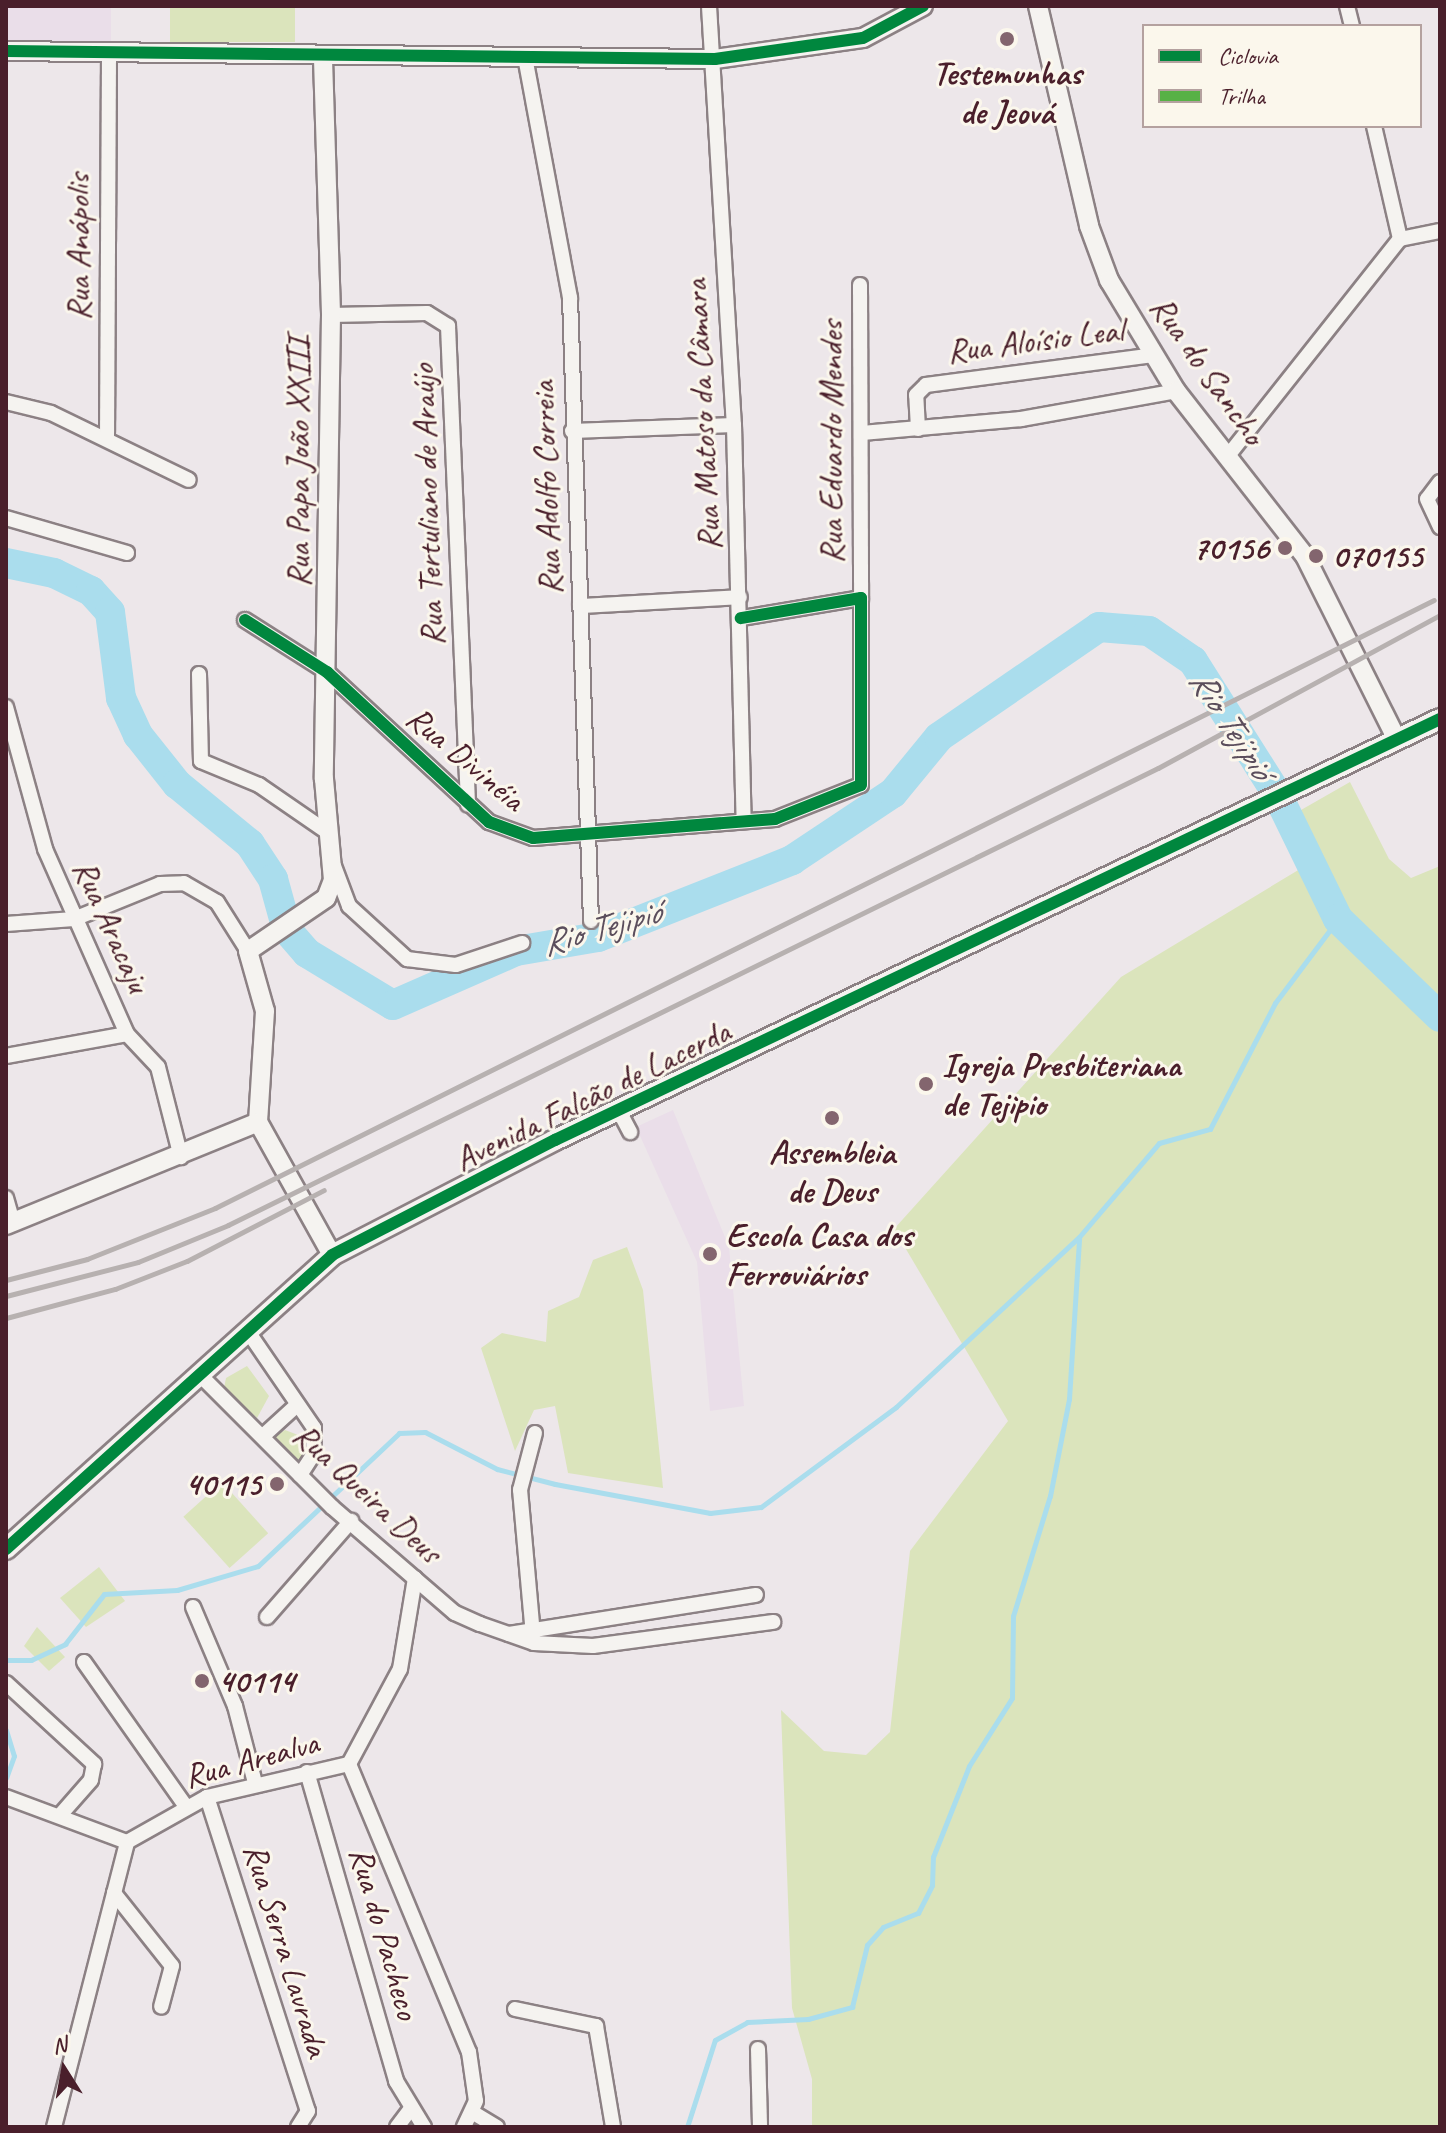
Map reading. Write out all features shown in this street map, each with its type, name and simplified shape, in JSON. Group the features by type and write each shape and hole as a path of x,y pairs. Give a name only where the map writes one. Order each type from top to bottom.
{"main road":[{"name":"Avenida Falcão de Lacerda","path":"6,1549 332,1255 619,1111 1274,801 1440,719"}],"street":[{"name":"Rua Matoso da Câmara","path":"709,6 715,59 734,425 744,821"},
{"path":"6,51 103,51 323,59 715,59 863,38 923,6"},
{"name":"Rua do Sancho","path":"1038,6 1098,256 1176,391 1305,556 1397,740"},
{"name":"Rua Anápolis","path":"103,51 107,439"},
{"name":"Rua Adolfo Correia","path":"525,57 565,252 591,921"},
{"name":"Rua Papa João XXIII","path":"323,59 331,315 327,672 330,834 334,866 349,906 407,959 456,965 522,943"},
{"path":"1374,128 1400,239"},
{"path":"1227,457 1400,239 1440,231"},
{"name":"Rua Eduardo Mendes","path":"744,821 799,814 861,785 860,285"},
{"name":"Rua Tertuliano de Araújo","path":"331,315 427,313 448,326 468,805"},
{"name":"Rua Aloísio Leal","path":"918,429 916,395 926,385 1153,355"},
{"path":"862,433 918,429 1176,391"},
{"path":"6,402 51,413 189,480"},
{"path":"572,431 734,425"},
{"path":"1440,482 1427,499 1440,527"},
{"path":"6,518 127,553"},
{"path":"580,606 740,597"},
{"name":"Rua Eduardo Mendes","path":"741,618 861,598"},
{"name":"Rua Divinéia","path":"245,620 327,672 468,805 516,835 590,834 744,821"},
{"path":"199,674 201,761 259,785 330,834"},
{"name":"Rua Aracaju","path":"6,707 33,814 74,919 127,1034 158,1067 181,1157"},
{"name":"Rua Papa João XXIII","path":"248,951 283,932 326,898 334,866"},
{"path":"6,924 74,919 160,884 184,883 217,902 248,951 262,982 258,1122 332,1255"},
{"path":"6,1056 127,1034"},
{"path":"619,1111 630,1132"},
{"path":"6,1198 10,1224 218,1142 258,1122"},
{"path":"249,1333 297,1405 317,1442 303,1479"},
{"name":"Rua Queira Deus","path":"200,1375 332,1507 455,1613 509,1634 642,1643 773,1622"},
{"path":"263,1436 297,1405"},
{"path":"533,1635 522,1481 530,1461 535,1433"},
{"path":"267,1617 351,1521"},
{"name":"Rua Arealva","path":"127,1842 185,1805 207,1797 255,1783 349,1764 400,1669 415,1578"},
{"name":"Rua Queira Deus","path":"533,1635 756,1595"},
{"path":"193,1607 235,1706 255,1783"},
{"path":"84,1662 185,1805"},
{"path":"6,1683 94,1764 91,1780 61,1814"},
{"path":"349,1764 469,2052 472,2112 464,2127"},
{"name":"Rua do Pacheco","path":"307,1772 410,2110"},
{"path":"6,1797 61,1814 127,1842 54,2127"},
{"name":"Rua Serra Lavrada","path":"207,1797 302,2124"},
{"path":"114,1893 172,1966 161,2007"},
{"path":"515,2009 596,2026 613,2127"},
{"path":"758,2049 760,2127"},
{"path":"397,2127 410,2110 424,2127"},
{"path":"472,2112 497,2127"}],"shaded area":[{"path":"6,6 111,6 111,41 6,41"},
{"name":"Escola Casa dos Ferroviários","path":"673,1110 729,1247 744,1406 710,1411 697,1262 636,1127"}],"green space":[{"path":"170,6 295,6 295,42 170,42"},
{"path":"1350,782 1389,859 1411,878 1440,866 1440,2127 812,2127 812,2079 792,2008 781,1710 824,1751 866,1755 890,1732 910,1551 1008,1421 894,1229 1121,977 1305,866 1301,810"},
{"path":"627,1247 643,1290 663,1488 568,1473 555,1406 534,1410 515,1451 481,1348 502,1333 546,1342 548,1311 579,1297 593,1260"},
{"path":"247,1366 269,1396 257,1418 224,1388 226,1378"},
{"path":"285,1430 306,1438 301,1464 272,1438"},
{"path":"222,1482 268,1533 230,1568 183,1517"},
{"path":"99,1567 125,1601 86,1627 60,1598"},
{"path":"37,1627 65,1657 49,1671 24,1646"}],"waterway":[{"name":"Rio Tejipió","path":"6,563 54,573 91,591 110,612 121,698 138,735 177,784 250,844 273,879 287,930 307,953 393,1005 516,951 598,937 792,860 893,793 939,737 1099,627 1149,631 1193,661 1277,794 1338,919 1440,1017"},
{"path":"6,1660 31,1660 65,1644 104,1594 177,1590 258,1566 399,1433 425,1432 497,1469 555,1484 710,1513 761,1507 896,1407 1079,1237 1159,1143 1210,1129 1275,1003 1338,919"},
{"path":"687,2127 715,2040 747,2022 808,2019 852,2007 867,1945 883,1927 918,1913 932,1885 933,1857 969,1766 1012,1698 1013,1616 1050,1496 1069,1399 1079,1238"},
{"path":"6,1730 14,1756 6,1778"}],"railway":[{"path":"6,1280 87,1259 215,1208 1434,600"},
{"path":"6,1296 138,1262 228,1225 1158,768 1440,615"},
{"path":"6,1318 115,1289 187,1261 324,1190"}],"cycle path":[{"path":"6,51 715,59 863,38 923,6"},
{"path":"245,620 327,672 489,822 533,838 775,819 861,785 861,598 741,618"},
{"path":"6,1549 332,1255 555,1140 1440,719"}],"place":[{"name":"Testemunhas de Jeová","path":"1007,39"},
{"name":"70156","path":"1285,548"},
{"name":"070155","path":"1316,556"},
{"name":"Igreja Presbiteriana de Tejipio","path":"926,1084"},
{"name":"Assembleia de Deus","path":"832,1118"},
{"name":"Escola Casa dos Ferroviários","path":"710,1254"},
{"name":"40115","path":"277,1484"},
{"name":"40114","path":"202,1681"}]}
